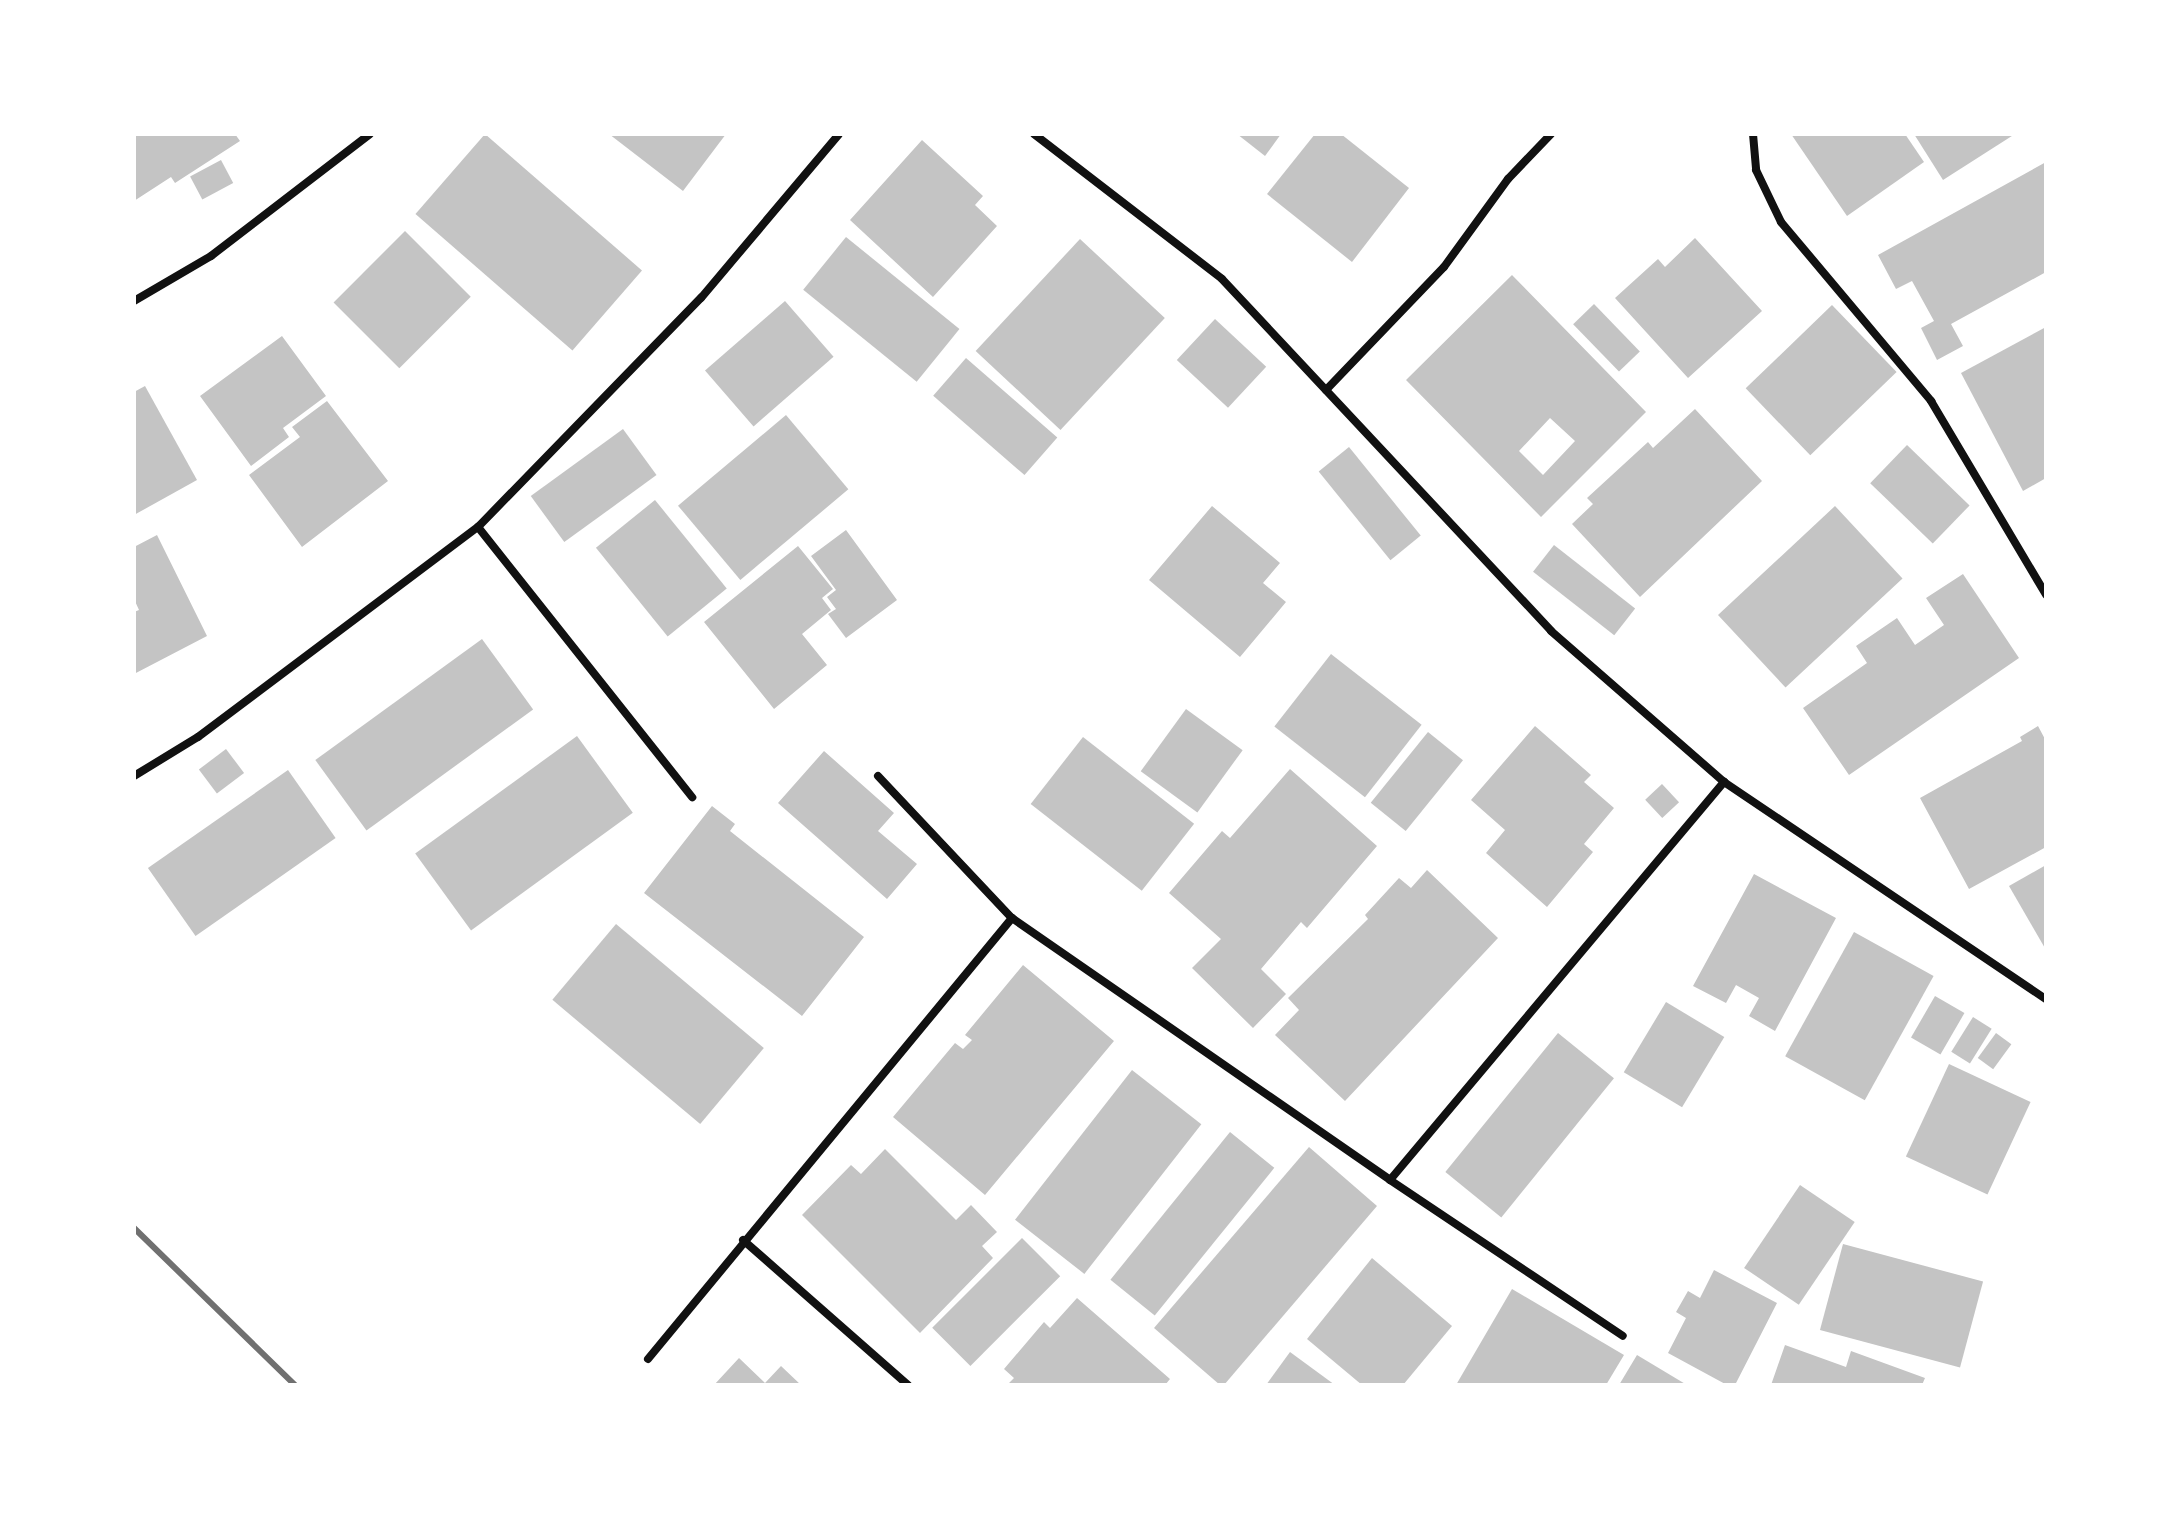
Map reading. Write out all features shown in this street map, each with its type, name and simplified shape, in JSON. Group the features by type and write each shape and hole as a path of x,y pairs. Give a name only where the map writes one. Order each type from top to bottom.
{"street":[{"path":"134,301 211,256 370,134"},
{"path":"134,776 198,737 478,527 701,298 839,134"},
{"path":"1034,134 1222,279 1551,631 1724,782 2046,999"},
{"path":"1326,390 1444,267 1508,179 1551,134"},
{"path":"1753,134 1756,170 1781,222 1931,401 2046,595"},
{"path":"478,527 692,797"},
{"path":"878,776 1012,918 1390,1180 1623,1336"},
{"path":"1390,1180 1724,782"},
{"path":"648,1359 743,1240 1012,918"},
{"path":"743,1240 908,1385"}],"building":[{"path":"134,134 235,134 240,141 175,183 171,177 134,201"},
{"path":"485,134 642,270 572,350 415,214"},
{"path":"609,134 726,134 683,191"},
{"path":"1237,134 1281,134 1265,156"},
{"path":"1315,134 1341,134 1409,188 1352,262 1267,194"},
{"path":"1791,134 1905,134 1924,162 1847,216"},
{"path":"1914,134 2015,134 1943,180"},
{"path":"922,140 983,196 975,205 997,226 933,297 850,220"},
{"path":"221,160 233,183 202,199 190,176"},
{"path":"2046,162 2046,272 1951,324 1963,346 1937,360 1921,328 1934,321 1912,281 1896,289 1878,255"},
{"path":"405,231 471,297 399,368 334,302"},
{"path":"846,237 959,329 917,382 803,290"},
{"path":"1695,238 1762,311 1688,378 1615,298 1658,259 1665,267"},
{"path":"1080,239 1165,318 1060,430 976,351"},
{"path":"1512,275 1646,412 1541,517 1406,380","holes":["1550,418 1575,441 1543,475 1519,451"]},
{"path":"785,301 834,357 754,426 705,371"},
{"path":"1594,304 1640,351 1619,372 1573,324"},
{"path":"1832,305 1897,372 1810,455 1746,388"},
{"path":"1215,319 1266,367 1228,408 1177,360"},
{"path":"2046,327 2046,478 2023,491 1961,373"},
{"path":"282,336 326,396 283,428 289,437 251,466 200,396"},
{"path":"966,358 1057,437 1025,475 933,396"},
{"path":"145,386 197,480 134,515 134,392"},
{"path":"327,401 388,481 302,547 249,475 300,437 292,427"},
{"path":"1695,409 1762,481 1640,597 1572,524 1593,504 1587,498 1648,442 1653,448"},
{"path":"786,415 848,489 740,580 678,506"},
{"path":"623,429 657,475 564,542 531,496"},
{"path":"1907,445 1970,505 1933,544 1870,483"},
{"path":"1349,447 1421,536 1390,560 1319,472"},
{"path":"655,500 727,589 668,636 596,548"},
{"path":"1212,506 1280,563 1263,583 1286,602 1240,657 1149,580"},
{"path":"1835,506 1903,578 1786,688 1718,615"},
{"path":"846,530 897,600 846,638 828,614 836,609 827,597 836,590 811,556"},
{"path":"157,535 207,636 134,674 134,612 139,610 134,599 134,547"},
{"path":"1554,545 1635,608 1614,635 1533,572"},
{"path":"798,546 833,589 822,598 831,610 802,634 827,665 774,709 704,622"},
{"path":"1963,574 2019,658 1849,775 1803,708 1867,663 1856,646 1897,618 1915,645 1944,625 1926,598"},
{"path":"482,639 533,709 366,830 315,760"},
{"path":"1331,654 1422,725 1365,797 1274,726"},
{"path":"1186,709 1243,750 1197,812 1141,771"},
{"path":"1535,726 1591,775 1584,782 1614,808 1584,844 1593,852 1547,907 1486,853 1505,830 1471,800"},
{"path":"2038,726 2046,741 2046,847 1969,889 1920,798 2022,741 2020,737"},
{"path":"1428,732 1463,760 1406,831 1371,803"},
{"path":"577,736 633,813 471,930 415,854"},
{"path":"1083,737 1194,824 1142,891 1031,804"},
{"path":"226,749 244,773 217,793 199,769"},
{"path":"824,751 894,813 878,831 917,864 887,899 778,803"},
{"path":"1290,769 1377,846 1307,928 1301,922 1261,969 1286,994 1253,1028 1192,968 1221,939 1169,893 1222,831 1230,838"},
{"path":"288,770 336,838 196,936 148,868"},
{"path":"1662,784 1679,802 1662,818 1645,800"},
{"path":"712,806 735,824 730,831 864,937 802,1016 644,893"},
{"path":"2046,865 2046,950 2009,886"},
{"path":"1427,870 1498,938 1345,1101 1275,1035 1299,1010 1288,998 1368,919 1365,915 1399,878 1411,888"},
{"path":"1754,874 1836,918 1775,1031 1749,1016 1759,998 1736,985 1726,1003 1693,986"},
{"path":"616,924 764,1048 700,1124 552,1000"},
{"path":"1854,932 1934,976 1865,1100 1785,1056"},
{"path":"1023,965 1114,1041 985,1195 893,1117 955,1043 963,1049 972,1040 965,1035"},
{"path":"1935,996 1964,1013 1940,1055 1911,1038"},
{"path":"1666,1002 1724,1037 1682,1107 1624,1072"},
{"path":"1973,1017 1992,1029 1970,1063 1951,1052"},
{"path":"1558,1033 1614,1078 1501,1217 1445,1172"},
{"path":"1996,1033 2011,1044 1993,1069 1978,1058"},
{"path":"1949,1064 2031,1102 1987,1194 1906,1156"},
{"path":"1132,1070 1201,1124 1084,1274 1015,1220"},
{"path":"1230,1132 1274,1168 1155,1316 1110,1280"},
{"path":"1309,1147 1377,1206 1224,1385 1220,1385 1154,1328"},
{"path":"885,1149 956,1220 971,1205 997,1232 982,1246 993,1258 920,1333 802,1215 851,1165 861,1174"},
{"path":"1800,1185 1855,1222 1799,1305 1744,1268"},
{"path":"1022,1238 1060,1276 970,1366 932,1328"},
{"path":"1843,1244 1983,1282 1960,1367 1820,1330"},
{"path":"1372,1258 1452,1326 1403,1385 1362,1385 1307,1339"},
{"path":"1714,1270 1777,1303 1735,1385 1727,1385 1668,1353 1686,1318 1676,1312 1688,1291 1700,1298"},
{"path":"1512,1289 1624,1355 1606,1385 1456,1385"},
{"path":"1077,1298 1170,1379 1165,1385 1007,1385 1014,1378 1004,1369 1044,1322 1050,1328"},
{"path":"1785,1345 1846,1367 1851,1351 1925,1378 1922,1385 1771,1385"},
{"path":"1290,1352 1335,1385 1266,1385"},
{"path":"1637,1355 1687,1385 1619,1385"},
{"path":"739,1358 765,1383 781,1366 801,1385 714,1385"}],"railway":[{"path":"134,1228 295,1385"}]}
